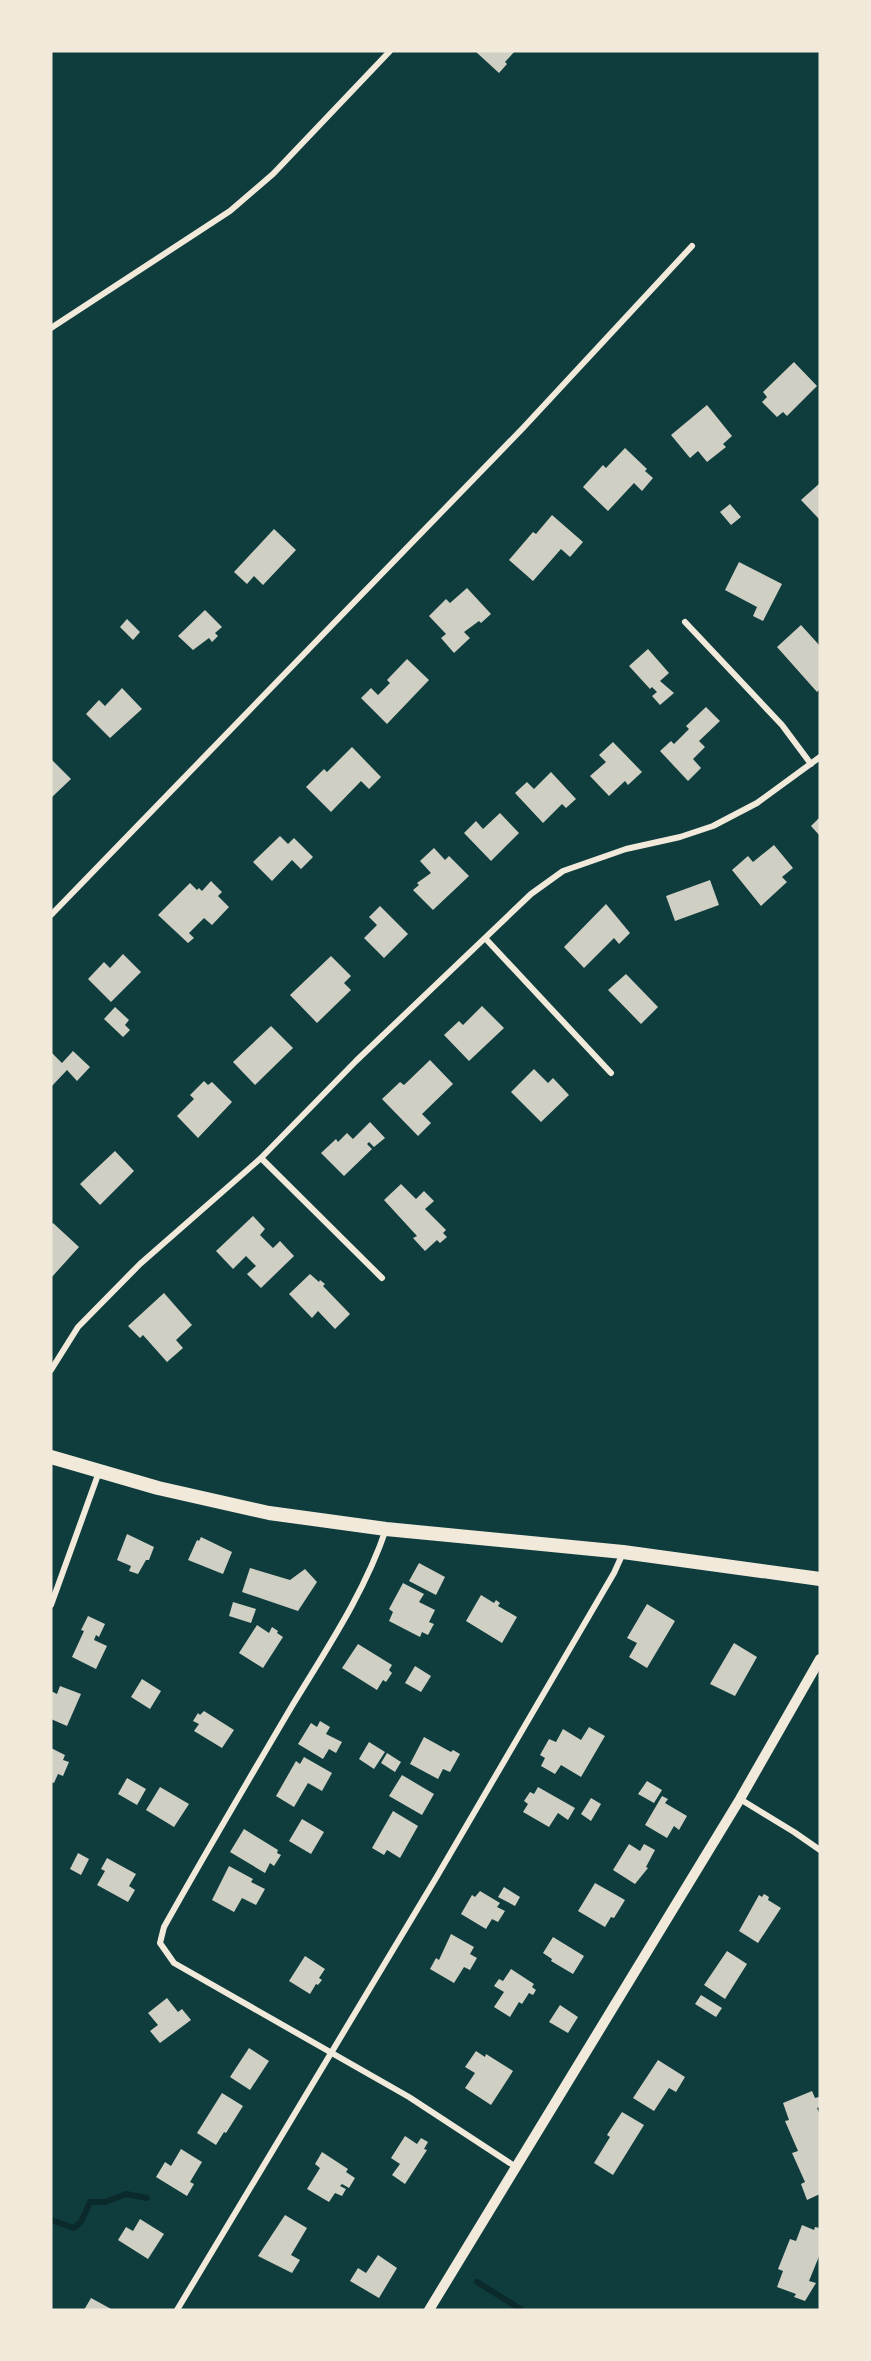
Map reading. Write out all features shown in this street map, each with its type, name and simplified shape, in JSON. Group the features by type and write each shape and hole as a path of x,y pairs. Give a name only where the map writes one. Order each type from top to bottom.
{"main road":[{"path":"51,1457 158,1488 269,1514 386,1529 623,1552 820,1579"}],"street":[{"path":"51,328 230,211 273,174 390,51"},
{"path":"51,915 523,428 692,246"},
{"path":"685,622 782,725 811,764"},
{"path":"51,1370 78,1327 140,1264 261,1158 356,1061 531,894 563,871 626,849 680,837 713,826 757,803 820,757"},
{"path":"485,938 611,1073"},
{"path":"261,1158 382,1278"},
{"path":"51,1605 99,1471"},
{"path":"386,1529 379,1551 336,1634 217,1832 162,1932 160,1943 174,1963 409,2097 516,2167"},
{"path":"177,2310 329,2052 436,1878 614,1573 623,1552"},
{"path":"429,2310 740,1798 820,1659"},
{"path":"740,1798 820,1850"}],"building":[{"path":"475,51 515,51 499,73"},
{"path":"794,362 817,386 787,416 783,412 777,417 762,402 767,397 763,392"},
{"path":"707,405 732,436 723,444 726,447 707,462 698,451 690,458 671,435"},
{"path":"625,448 653,478 642,491 634,483 608,511 583,487 603,465 606,468"},
{"path":"820,483 820,520 801,500"},
{"path":"730,504 741,517 731,525 720,512"},
{"path":"552,515 583,542 570,557 561,549 533,581 509,560 533,532 536,534"},
{"path":"274,529 296,550 263,585 254,576 247,584 234,572"},
{"path":"739,562 782,584 763,621 753,616 757,607 725,590"},
{"path":"467,588 491,614 481,623 479,621 464,632 470,638 454,653 441,638 446,634 429,616 446,599 450,603"},
{"path":"205,610 222,627 215,633 218,636 212,642 209,638 193,650 178,636"},
{"path":"127,619 140,632 133,640 120,627"},
{"path":"801,625 820,646 820,689 817,692 777,647"},
{"path":"648,649 669,673 660,681 674,693 660,705 652,696 657,692 652,687 650,689 629,666"},
{"path":"407,659 429,680 387,724 361,698 371,688 378,695 390,683 387,680"},
{"path":"122,688 142,709 110,738 86,714 99,700 105,706"},
{"path":"706,707 720,721 699,741 705,747 693,759 701,768 688,781 660,751 671,741 674,744 689,729 686,726"},
{"path":"613,742 642,772 628,785 625,781 609,796 590,776 606,762 599,755"},
{"path":"352,747 381,777 369,789 361,781 331,812 306,787 324,769 327,772"},
{"path":"51,759 71,779 51,798"},
{"path":"551,772 576,799 566,808 562,804 543,823 515,793 527,782 534,789"},
{"path":"500,813 519,833 491,861 464,833 476,821 483,829"},
{"path":"820,817 820,836 811,826"},
{"path":"280,836 288,844 294,838 313,857 301,869 292,860 272,881 253,862"},
{"path":"774,845 793,868 782,877 787,882 761,906 732,870 748,856 753,862"},
{"path":"434,848 445,860 449,856 469,876 433,910 413,890 419,885 417,883 431,873 420,861"},
{"path":"710,880 719,905 675,921 666,896"},
{"path":"211,881 222,892 218,896 229,907 212,925 204,918 189,933 194,938 188,943 158,915 190,883 197,890 199,888 202,891"},
{"path":"606,904 630,933 619,944 614,938 584,968 564,947"},
{"path":"380,906 408,934 384,958 364,938 377,925 369,917"},
{"path":"123,954 141,972 111,1002 88,979 104,962 110,968"},
{"path":"331,956 351,976 344,983 351,990 317,1023 290,995"},
{"path":"626,974 658,1007 641,1024 608,990"},
{"path":"482,1006 504,1028 469,1061 444,1035 459,1021 463,1025"},
{"path":"115,1007 129,1020 125,1025 130,1030 123,1037 104,1019"},
{"path":"271,1026 293,1048 255,1085 233,1062"},
{"path":"73,1051 90,1067 77,1081 67,1070 51,1087 51,1052 62,1063"},
{"path":"430,1060 453,1084 422,1114 431,1123 418,1136 382,1099 400,1082 404,1085"},
{"path":"534,1069 548,1083 553,1078 569,1095 541,1122 511,1092"},
{"path":"204,1081 208,1085 212,1082 232,1102 198,1138 177,1116 194,1099 190,1095"},
{"path":"370,1122 385,1138 374,1147 369,1142 367,1144 372,1149 344,1176 321,1153 336,1139 338,1142 347,1133 353,1139"},
{"path":"115,1151 134,1171 100,1205 80,1184"},
{"path":"401,1184 416,1199 424,1191 434,1201 425,1209 446,1230 443,1233 447,1237 440,1243 437,1240 425,1251 413,1238 417,1236 384,1200"},
{"path":"253,1216 265,1229 260,1235 273,1248 280,1241 294,1256 261,1288 247,1274 256,1266 246,1256 233,1269 216,1251"},
{"path":"53,1223 79,1247 51,1278 51,1225"},
{"path":"310,1274 325,1284 323,1286 350,1314 335,1329 318,1311 312,1318 289,1294"},
{"path":"164,1293 192,1325 176,1340 183,1348 167,1362 143,1335 140,1338 128,1326"},
{"path":"127,1534 154,1547 149,1560 146,1560 138,1574 129,1571 131,1566 117,1560"},
{"path":"201,1537 232,1552 223,1574 188,1560 197,1540 199,1541"},
{"path":"419,1563 445,1577 436,1595 409,1581"},
{"path":"250,1568 290,1580 305,1569 317,1582 298,1611 242,1592"},
{"path":"403,1583 424,1594 419,1602 435,1610 429,1622 434,1624 428,1635 422,1632 420,1637 389,1621 393,1612 389,1609"},
{"path":"481,1595 494,1603 496,1600 500,1603 498,1606 517,1617 502,1643 466,1621"},
{"path":"233,1602 256,1609 251,1623 229,1616"},
{"path":"647,1604 675,1621 647,1668 629,1657 637,1643 627,1638"},
{"path":"88,1616 105,1624 99,1637 96,1635 94,1640 107,1646 96,1669 72,1657"},
{"path":"257,1625 269,1633 272,1627 283,1637 263,1668 239,1653"},
{"path":"734,1643 757,1657 735,1696 710,1684"},
{"path":"358,1644 392,1665 389,1670 392,1673 386,1682 383,1680 377,1690 342,1668"},
{"path":"415,1666 431,1676 421,1692 405,1683"},
{"path":"142,1679 161,1691 150,1709 131,1697"},
{"path":"60,1686 81,1694 67,1726 51,1719 51,1691 57,1694"},
{"path":"204,1711 234,1730 222,1748 194,1731 199,1724 193,1721 198,1713 200,1715"},
{"path":"320,1721 330,1727 326,1734 342,1742 336,1753 329,1749 323,1759 298,1744 311,1723 317,1727"},
{"path":"589,1727 605,1736 581,1777 561,1765 555,1774 541,1766 545,1758 540,1755 549,1739 556,1742 563,1729 581,1740"},
{"path":"424,1737 451,1752 453,1750 460,1754 450,1772 443,1769 438,1779 410,1764"},
{"path":"369,1742 385,1752 374,1769 359,1759"},
{"path":"51,1748 65,1755 63,1760 69,1762 63,1776 58,1774 54,1783 51,1782"},
{"path":"387,1753 401,1762 395,1772 381,1763"},
{"path":"304,1757 332,1773 322,1791 308,1783 294,1807 276,1796 296,1761 300,1764"},
{"path":"402,1775 434,1794 422,1815 389,1796"},
{"path":"127,1778 146,1789 137,1805 118,1794"},
{"path":"647,1781 662,1790 654,1803 638,1794"},
{"path":"160,1787 189,1804 174,1827 146,1810"},
{"path":"538,1787 575,1808 568,1820 558,1813 549,1827 523,1812 528,1804 524,1801 530,1792 534,1794"},
{"path":"662,1796 668,1799 665,1803 687,1816 679,1830 674,1826 667,1838 645,1825"},
{"path":"591,1798 601,1804 591,1821 581,1814"},
{"path":"393,1811 418,1826 400,1858 387,1850 384,1855 372,1848"},
{"path":"302,1819 324,1832 311,1854 289,1841"},
{"path":"244,1829 278,1850 277,1853 281,1855 274,1866 270,1863 265,1873 230,1852"},
{"path":"629,1844 640,1851 644,1844 655,1850 646,1867 648,1868 635,1884 613,1870"},
{"path":"78,1853 89,1859 81,1875 70,1869"},
{"path":"107,1858 136,1874 129,1886 135,1890 128,1902 97,1885 105,1871 101,1869"},
{"path":"229,1866 253,1879 251,1882 265,1889 256,1905 242,1898 234,1912 212,1900"},
{"path":"595,1883 625,1900 614,1918 611,1917 605,1927 578,1911"},
{"path":"504,1887 520,1897 515,1906 498,1897"},
{"path":"480,1891 500,1903 497,1907 505,1911 498,1922 492,1919 486,1929 461,1914 472,1895 475,1897"},
{"path":"764,1894 769,1897 768,1900 781,1908 758,1943 739,1931 759,1895 762,1897"},
{"path":"451,1934 474,1947 470,1954 477,1958 470,1970 464,1967 454,1983 430,1969 436,1958 439,1960"},
{"path":"553,1937 584,1956 573,1974 551,1961 552,1959 543,1953"},
{"path":"727,1951 747,1964 725,1999 704,1985"},
{"path":"305,1956 325,1969 319,1978 322,1980 318,1985 316,1984 310,1994 289,1981"},
{"path":"511,1969 534,1984 532,1987 536,1990 533,1995 529,1993 522,2004 519,2002 510,2017 494,2007 504,1992 494,1986 499,1979 503,1981"},
{"path":"701,1995 722,2008 716,2017 695,2004"},
{"path":"167,1998 178,2012 182,2009 191,2020 160,2043 150,2031 158,2025 148,2013"},
{"path":"560,2005 578,2017 568,2033 549,2022"},
{"path":"249,2048 269,2061 250,2090 230,2077"},
{"path":"476,2051 485,2057 486,2054 513,2071 491,2105 465,2088 475,2073 465,2067"},
{"path":"658,2060 685,2077 676,2092 669,2088 654,2111 633,2098"},
{"path":"812,2091 815,2098 819,2097 820,2101 820,2107 817,2108 820,2115 820,2194 807,2200 801,2184 805,2182 792,2153 798,2151 785,2121 789,2120 783,2103"},
{"path":"222,2093 243,2106 216,2145 197,2133"},
{"path":"622,2112 644,2125 613,2175 594,2163 610,2137 607,2135"},
{"path":"405,2136 417,2144 421,2138 428,2142 424,2149 427,2150 405,2184 392,2175 400,2164 391,2158"},
{"path":"181,2149 202,2162 190,2182 194,2184 187,2196 156,2177 165,2162 171,2166"},
{"path":"322,2152 348,2169 346,2172 355,2178 349,2188 342,2184 340,2186 346,2189 342,2196 335,2193 329,2202 307,2189 320,2168 315,2164"},
{"path":"285,2215 307,2228 291,2255 300,2260 292,2273 258,2256"},
{"path":"140,2219 164,2234 148,2259 118,2240 126,2227 133,2231"},
{"path":"802,2225 814,2230 815,2227 820,2228 820,2254 809,2281 816,2283 805,2301 794,2297 796,2294 777,2287 783,2271 778,2269 790,2239 796,2241"},
{"path":"378,2255 397,2268 379,2298 350,2281 358,2268 366,2273"},
{"path":"91,2298 113,2310 84,2310"}],"waterway":[{"path":"51,2220 74,2228 81,2222 90,2202 105,2202 126,2194 147,2198"},
{"path":"477,2282 522,2310"}]}
